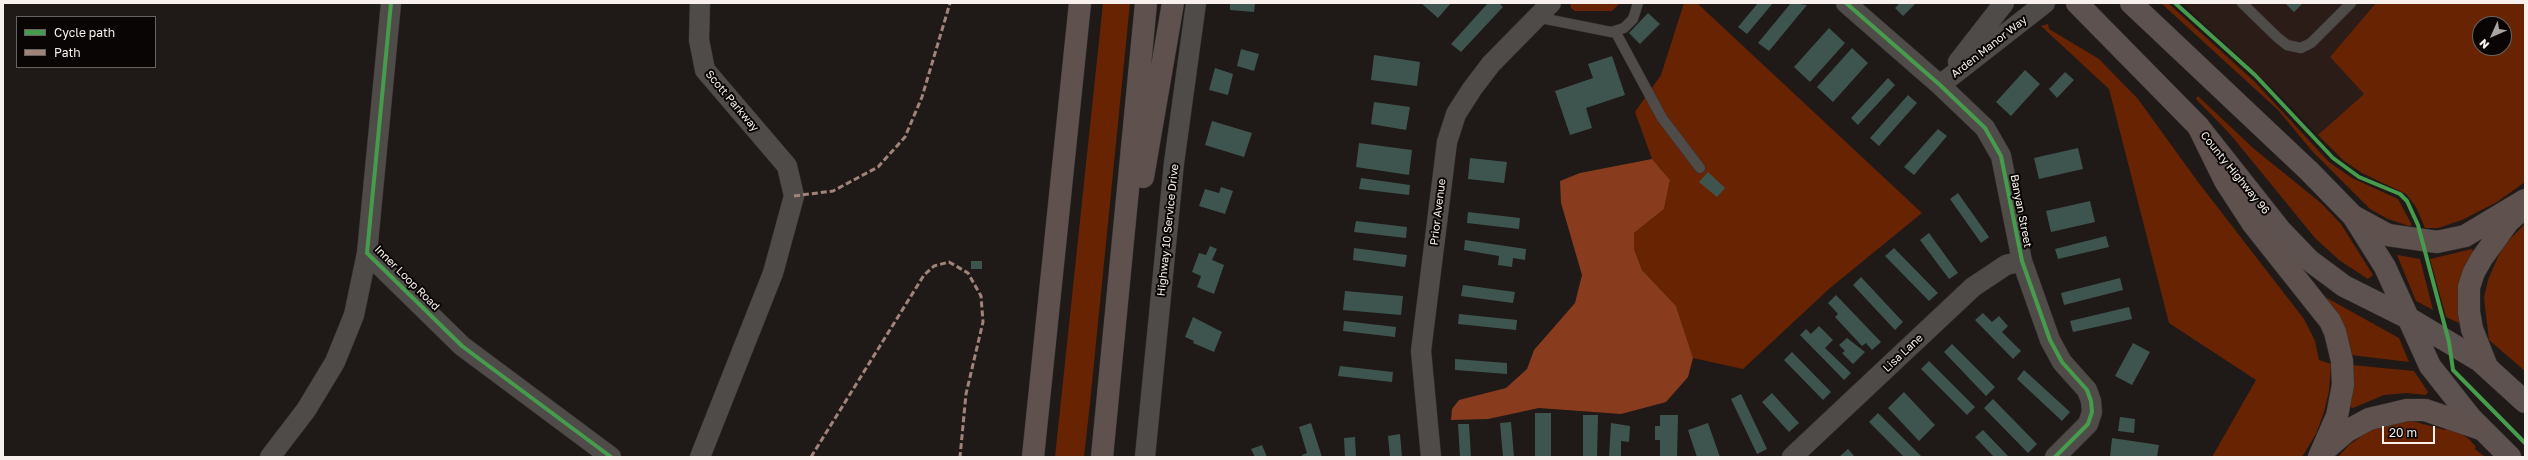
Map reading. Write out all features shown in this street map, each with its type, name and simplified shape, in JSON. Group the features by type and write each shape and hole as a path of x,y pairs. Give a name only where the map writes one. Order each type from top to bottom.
{"highway":[{"path":"1033,457 1080,3"},
{"path":"1102,457 1146,3"},
{"path":"1119,294 1145,166 1173,3"},
{"path":"2198,126 2229,188 2253,224 2330,321 2335,332 2342,361 2343,385 2337,416 2321,455"},
{"path":"2353,216 2388,234 2436,242 2466,236 2525,200"},
{"path":"2487,367 2472,329 2469,312 2469,287 2474,272 2493,243 2508,222 2525,206"},
{"path":"2321,455 2343,434 2369,419 2407,410 2425,410 2486,433"}],"main road":[{"name":"County Highway 96","path":"2077,3 2198,126 2281,231 2309,260 2344,286 2410,319 2487,367 2524,401"},
{"path":"2131,3 2309,170 2353,216 2385,266 2430,366 2449,393 2510,457"}],"street":[{"name":"Inner Loop Road","path":"391,3 367,253 462,346 611,457"},
{"name":"Scott Parkway","path":"700,3 698,40 705,70 787,166 794,196 772,273 700,457"},
{"name":"Highway 10 Service Drive","path":"1145,457 1174,163 1196,3"},
{"name":"Banyan Street","path":"1846,3 1940,85 1985,128 2001,156 2022,261 2050,340 2062,362 2087,390 2091,401 2092,412 2088,424 2055,457"},
{"name":"Arden Manor Way","path":"1940,85 2004,3"},
{"name":"Arden Manor Way","path":"1940,85 2045,3"},
{"name":"Prior Avenue","path":"1431,457 1421,351 1447,142 1456,114 1472,89 1491,64 1543,8"},
{"path":"270,457 306,410 334,362 354,315 367,253"},
{"name":"Lisa Lane","path":"1792,457 1973,287 2006,265 2022,261"}],"lane":[{"path":"1543,8 1611,32 1624,28 1632,19 1638,3"},
{"path":"2242,3 2287,45 2301,48 2311,43 2351,3"},
{"path":"1615,31 1662,118 1700,168"}],"shaded area":[{"path":"1103,3 1130,3 1090,403 1084,457 1055,457"},
{"path":"1570,3 1620,3 1612,11 1575,11 1571,8"},
{"path":"1684,3 1697,3 1922,213 1830,288 1743,369 1693,358 1676,306 1642,270 1634,249 1634,233 1664,209 1670,180 1652,159 1635,112 1661,75"},
{"path":"2161,3 2168,3 2255,82 2329,162 2352,178 2398,199 2412,225 2409,226 2388,219 2370,209 2312,151 2278,110"},
{"path":"2182,3 2376,3 2330,57 2364,94 2318,135 2285,100"},
{"path":"2376,3 2525,3 2525,182 2497,202 2462,220 2438,228 2425,228 2416,207 2406,194 2362,173 2344,161 2318,135 2364,94 2330,57"},
{"path":"2048,24 2049,29 2099,59 2138,99 2198,182 2304,319 2315,341 2319,360 2331,364 2329,391 2324,412 2316,434 2302,457 2212,457 2256,380 2169,323 2109,89 2041,26"},
{"path":"2198,96 2253,148 2321,203 2341,224 2373,275 2368,279 2339,260 2315,238 2230,134 2196,99"},
{"path":"1652,159 1670,180 1664,209 1634,233 1634,249 1642,270 1676,306 1693,358 1688,377 1666,402 1621,414 1539,408 1488,419 1451,420 1452,409 1459,400 1506,388 1527,369 1534,350 1575,303 1582,275 1561,203 1560,181 1580,173"},
{"path":"2525,224 2525,371 2489,340 2484,298 2488,280 2504,245"},
{"path":"2472,249 2474,253 2461,324 2446,317 2430,259"},
{"path":"2397,255 2420,259 2433,310 2416,301"},
{"path":"2327,298 2399,338 2409,362 2351,355 2324,301"},
{"path":"2352,365 2414,371 2428,392 2426,395 2406,393 2384,395 2353,408 2349,407"},
{"path":"2412,421 2445,430 2448,425 2469,439 2476,447 2475,449 2485,457 2338,457 2349,445 2370,430 2398,422"}],"building":[{"path":"1230,3 1255,3 1254,12 1230,10"},
{"path":"1421,3 1451,3 1438,18"},
{"path":"1488,3 1499,3 1503,7 1461,52 1451,44"},
{"path":"1758,3 1773,3 1747,34 1738,27"},
{"path":"1791,3 1807,5 1769,51 1758,43"},
{"path":"1900,3 1916,3 1903,16 1895,8"},
{"path":"2285,3 2303,3 2294,12"},
{"path":"1648,13 1660,24 1640,44 1629,33"},
{"path":"1829,28 1845,43 1810,82 1794,67"},
{"path":"1852,48 1868,63 1833,102 1817,87"},
{"path":"1241,49 1259,54 1254,71 1237,66"},
{"path":"1374,55 1420,62 1417,86 1371,80"},
{"path":"1612,56 1625,95 1586,108 1592,128 1570,135 1555,91 1593,78 1588,64"},
{"path":"1215,68 1233,74 1228,95 1209,90"},
{"path":"2025,70 2040,84 2011,116 1996,102"},
{"path":"2065,72 2074,80 2057,98 2049,89"},
{"path":"1888,78 1895,85 1858,125 1851,118"},
{"path":"1908,95 1917,103 1879,146 1870,138"},
{"path":"1374,102 1410,107 1406,130 1371,124"},
{"path":"1212,121 1252,133 1244,157 1205,145"},
{"path":"1938,129 1947,136 1914,175 1904,167"},
{"path":"1359,143 1412,150 1409,175 1356,167"},
{"path":"2078,148 2083,169 2039,179 2034,158"},
{"path":"1470,158 1507,162 1504,183 1468,179"},
{"path":"1708,172 1725,188 1717,197 1699,182"},
{"path":"1361,178 1410,185 1409,195 1359,189"},
{"path":"1221,187 1233,191 1225,214 1199,206 1205,189 1219,193"},
{"path":"1958,193 1989,237 1981,243 1950,199"},
{"path":"2090,201 2095,222 2051,232 2046,211"},
{"path":"1468,212 1520,218 1519,229 1467,223"},
{"path":"1356,221 1407,227 1406,238 1354,232"},
{"path":"1929,233 1958,273 1949,279 1920,240"},
{"path":"2106,236 2109,247 2058,259 2055,249"},
{"path":"1465,240 1526,249 1525,260 1513,258 1512,267 1498,265 1499,256 1464,250"},
{"path":"1210,246 1217,249 1212,260 1224,265 1214,294 1197,287 1201,276 1192,272 1199,253 1206,255"},
{"path":"1354,248 1407,255 1405,267 1353,260"},
{"path":"1894,248 1938,293 1929,301 1885,256"},
{"path":"971,261 982,261 982,269 971,269"},
{"path":"1861,277 1903,322 1895,330 1853,285"},
{"path":"2120,278 2123,290 2064,305 2061,293"},
{"path":"1463,285 1515,292 1513,303 1461,296"},
{"path":"1345,291 1403,296 1401,315 1343,310"},
{"path":"1836,295 1881,342 1872,350 1866,343 1862,346 1835,317 1838,314 1828,303"},
{"path":"2129,307 2132,319 2073,332 2070,321"},
{"path":"1983,313 1992,322 1999,316 2008,326 2002,332 2021,351 2013,359 1975,320"},
{"path":"1459,314 1517,320 1516,330 1458,324"},
{"path":"1193,317 1222,332 1214,352 1193,343 1194,341 1185,337"},
{"path":"1344,321 1396,327 1395,337 1343,331"},
{"path":"1819,326 1833,340 1825,348 1851,373 1844,380 1800,335 1806,329 1811,334"},
{"path":"1847,338 1865,352 1853,364 1842,353 1845,351 1839,345"},
{"path":"2133,343 2150,352 2132,385 2115,376"},
{"path":"1952,344 1995,387 1986,396 1944,352"},
{"path":"1792,352 1831,392 1823,400 1784,360"},
{"path":"1455,359 1507,363 1507,374 1455,370"},
{"path":"1929,361 1975,407 1967,415 1921,369"},
{"path":"1340,366 1393,372 1392,382 1338,376"},
{"path":"2024,370 2070,412 2062,421 2017,379"},
{"path":"1904,392 1935,425 1919,441 1888,408"},
{"path":"1772,393 1799,423 1789,432 1762,402"},
{"path":"1741,394 1767,449 1757,454 1731,399"},
{"path":"1993,399 2037,444 2028,453 1984,408"},
{"path":"1535,413 1551,413 1551,457 1535,457"},
{"path":"1878,413 1922,457 1904,457 1869,422"},
{"path":"1583,415 1598,415 1597,457 1583,457"},
{"path":"1660,415 1678,415 1677,457 1660,457 1660,440 1655,440 1655,426 1660,426"},
{"path":"2120,417 2135,419 2134,433 2118,431"},
{"path":"1511,422 1514,457 1503,457 1500,423"},
{"path":"1311,423 1322,457 1302,457 1302,455 1307,453 1299,427"},
{"path":"1611,423 1630,426 1629,442 1621,441 1621,457 1609,457"},
{"path":"1708,423 1720,457 1697,457 1688,430"},
{"path":"1458,424 1469,424 1471,457 1460,457"},
{"path":"1983,430 2009,457 1994,457 1975,437"},
{"path":"1400,434 1402,457 1390,457 1388,436"},
{"path":"1355,437 1356,457 1345,457 1344,438"},
{"path":"2112,438 2159,445 2157,457 2110,457"},
{"path":"1262,445 1267,457 1255,457 1251,449"},
{"path":"1848,449 1855,457 1839,457"}],"marked path":[{"path":"794,196 833,191 878,167 905,137 922,97 950,3"},
{"path":"811,457 924,275 934,266 949,262 968,273 981,296 983,322 966,394 960,457"}],"cycle path":[{"path":"391,3 367,253 462,346 611,457"},
{"path":"1846,3 1940,85 1985,128 2001,156 2022,261 2050,340 2062,362 2087,390 2091,401 2092,412 2088,424 2055,457"},
{"path":"2175,3 2255,75 2333,158 2359,177 2400,194 2407,201 2418,225 2449,342 2453,370 2525,443"}]}
